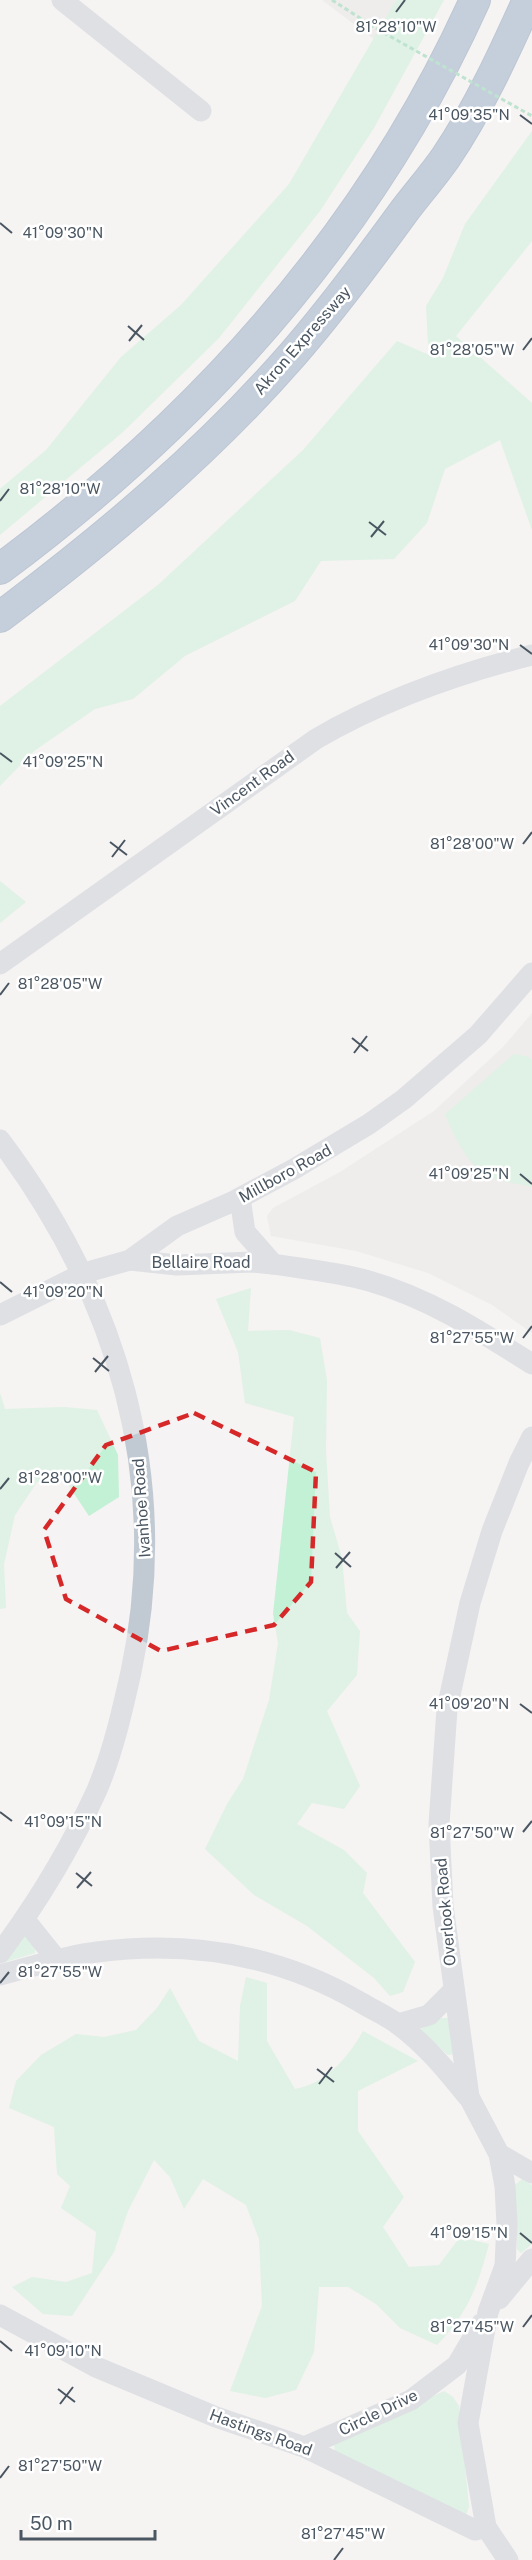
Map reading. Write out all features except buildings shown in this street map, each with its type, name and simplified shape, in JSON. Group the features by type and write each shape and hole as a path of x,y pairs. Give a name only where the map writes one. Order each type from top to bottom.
{"highway":[{"path":"0,569 44,537 156,441 239,357 292,297 341,232 400,143 431,88 475,0"},
{"name":"Akron Expressway","path":"0,618 67,567 151,497 214,438 292,355 332,308 446,157 492,78 528,0"}],"street":[{"path":"63,0 201,111"},
{"name":"Vincent Road","path":"0,964 316,739 355,717 426,686 472,670 532,655"},
{"name":"Millboro Road","path":"0,1315 84,1274 130,1260 177,1226 240,1198 332,1147 404,1099 478,1035 532,973"},
{"name":"Ivanhoe Road","path":"0,1140 84,1274 109,1334 136,1441 146,1531 143,1595 127,1691 107,1763 64,1853 25,1920 0,1953"},
{"name":"Bellaire Road","path":"240,1198 245,1232 273,1264"},
{"name":"Bellaire Road","path":"130,1260 177,1265 252,1262 339,1274 397,1290 462,1320 532,1364"},
{"name":"Overlook Road","path":"506,2212 505,2187 499,2154 469,2097 443,1906 439,1824 447,1709 470,1603 492,1531 532,1437"},
{"path":"25,1920 57,1960"},
{"path":"0,1975 57,1960 97,1952 135,1948 225,1952 298,1972 338,1989 398,2024 430,2051 469,2097"},
{"path":"398,2024 429,2015 453,1991"},
{"path":"499,2154 532,2173"},
{"name":"Circle Drive","path":"486,2527 468,2423 488,2313 505,2266 506,2212"},
{"name":"Circle Drive","path":"304,2446 411,2400 457,2365 488,2313 532,2259"},
{"name":"Hastings Road","path":"0,2315 45,2342 135,2384 216,2417 304,2446 475,2530 486,2527"},
{"path":"486,2527 508,2560"}],"path":[{"path":"332,0 377,29 532,116"}],"highlighted area":[{"path":"194,1413 316,1472 311,1582 274,1625 161,1651 66,1599 44,1530 106,1445"}],"shaded area":[{"path":"322,0 396,0 375,40"},
{"path":"532,1013 532,1333 492,1305 428,1273 356,1251 271,1236 267,1216 273,1208 340,1172 434,1111 503,1047"}],"green space":[{"path":"396,0 444,0 374,128 320,211 219,338 123,432 0,535 0,489 46,450 121,357 181,305 289,184"},
{"path":"532,131 532,241 456,336 532,403 532,530 500,440 445,469 427,523 394,559 321,561 295,601 185,656 133,699 95,709 34,751 0,786 0,706 159,584 303,450 397,341 436,358 428,343 426,306 443,278 465,224"},
{"path":"0,881 26,902 0,923"},
{"path":"514,1054 529,1057 532,1061 532,1187 495,1179 477,1168 458,1142 445,1114"},
{"path":"251,1288 248,1331 289,1330 320,1338 327,1380 326,1451 330,1517 342,1558 347,1613 360,1631 357,1675 327,1711 360,1786 344,1809 312,1803 297,1824 344,1850 367,1873 363,1893 415,1962 403,1992 390,1996 374,1978 307,1926 254,1895 205,1849 227,1804 243,1779 269,1700 278,1643 273,1614 294,1417 245,1403 238,1352 216,1299"},
{"path":"0,1393 5,1409 64,1407 97,1410 118,1455 119,1497 89,1516 63,1477 37,1482 15,1515 4,1564 6,1608 0,1609"},
{"path":"23,1936 26,1936 35,1949 35,1953 2,1963 0,1961"},
{"path":"246,1977 267,1983 267,2041 295,2089 326,2076 343,2060 363,2031 418,2061 358,2091 358,2131 404,2197 383,2227 409,2267 439,2265 460,2237 489,2244 480,2274 464,2310 437,2345 400,2328 376,2304 348,2287 319,2287 314,2352 296,2390 265,2398 230,2391 262,2306 259,2239 246,2205 203,2179 184,2209 170,2177 154,2160 128,2211 114,2252 72,2316 43,2314 12,2287 32,2277 66,2282 92,2273 96,2232 61,2208 70,2186 57,2174 54,2127 9,2108 16,2081 41,2055 76,2034 104,2037 136,2030 157,2008 170,1988 199,2041 238,2061 240,2006"},
{"path":"441,2018 448,2018 454,2054 448,2055 419,2030"},
{"path":"522,2179 532,2185 532,2244 521,2253 517,2249 515,2185"},
{"path":"444,2391 453,2397 459,2406 469,2506 467,2513 462,2516 402,2483 340,2454 335,2451 334,2445"}]}
